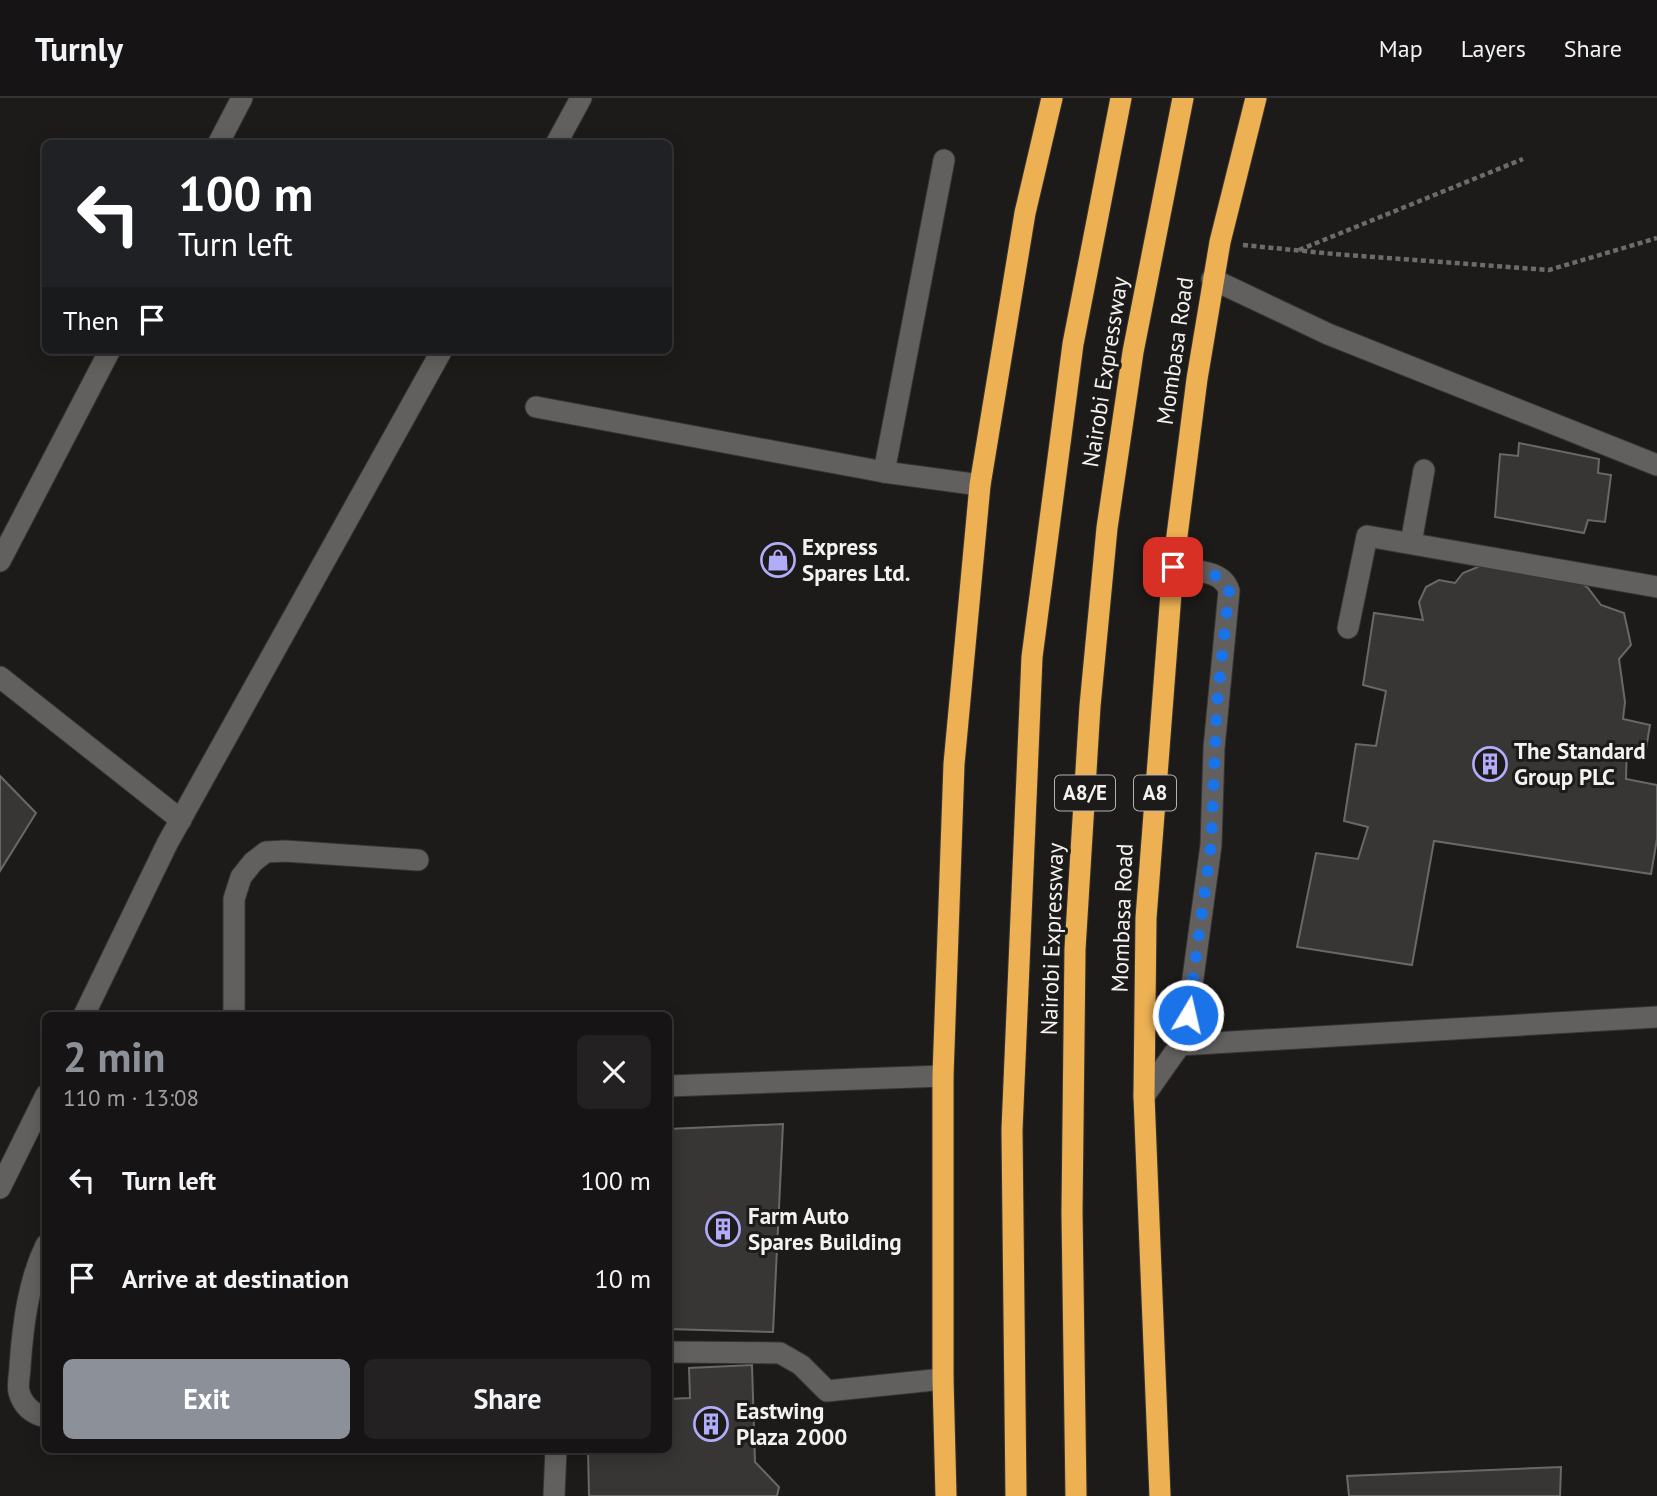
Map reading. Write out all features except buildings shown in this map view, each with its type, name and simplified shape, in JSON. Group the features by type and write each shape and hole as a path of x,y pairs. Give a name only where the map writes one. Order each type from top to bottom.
{"highway":[{"path":"946,1496 943,1379 943,1076 954,764 979,485 1025,213 1052,98"},
{"name":"Nairobi Expressway","path":"1016,1496 1012,1130 1032,657 1073,344 1121,98"},
{"name":"Nairobi Expressway","path":"1076,1496 1072,1212 1075,949 1090,706 1107,528 1131,365 1183,98"},
{"name":"Mombasa Road","path":"1160,1496 1144,1096 1146,918 1173,567 1212,279 1256,98"}],"lane":[{"path":"220,140 242,98"},
{"path":"558,140 581,98"},
{"path":"884,472 944,160"},
{"path":"1212,279 1328,334 1657,465"},
{"path":"0,561 108,354"},
{"path":"86,1012 181,820 440,354"},
{"path":"536,407 884,472 979,485"},
{"path":"1411,543 1424,470"},
{"path":"1348,628 1367,536 1657,587"},
{"path":"1144,1096 1180,1045 1188,1015 1211,845 1215,736 1229,591 1226,582 1219,576 1173,567"},
{"path":"0,677 181,820"},
{"path":"234,1012 233,899 241,877 253,862 267,852 285,851 418,860"},
{"path":"1180,1045 1657,1017"},
{"path":"672,1086 943,1076"},
{"path":"0,1188 42,1103"},
{"path":"42,1253 36,1266 24,1324 19,1391 23,1402 35,1414 42,1416"},
{"path":"672,1352 780,1353 802,1365 827,1391 943,1379"},
{"path":"554,1496 556,1453"}],"path":[{"path":"1298,251 1523,159"},
{"path":"1220,242 1298,251 1549,270 1657,238"}],"place":[{"name":"Express Spares Ltd.","path":"778,560"},
{"name":"The Standard Group PLC","path":"1490,764"},
{"name":"Farm Auto Spares Building","path":"723,1229"},
{"name":"Eastwing Plaza 2000","path":"711,1424"}],"route":[{"path":"1173,567 1219,576 1226,582 1229,591 1217,703 1211,845 1188,1015"}]}
